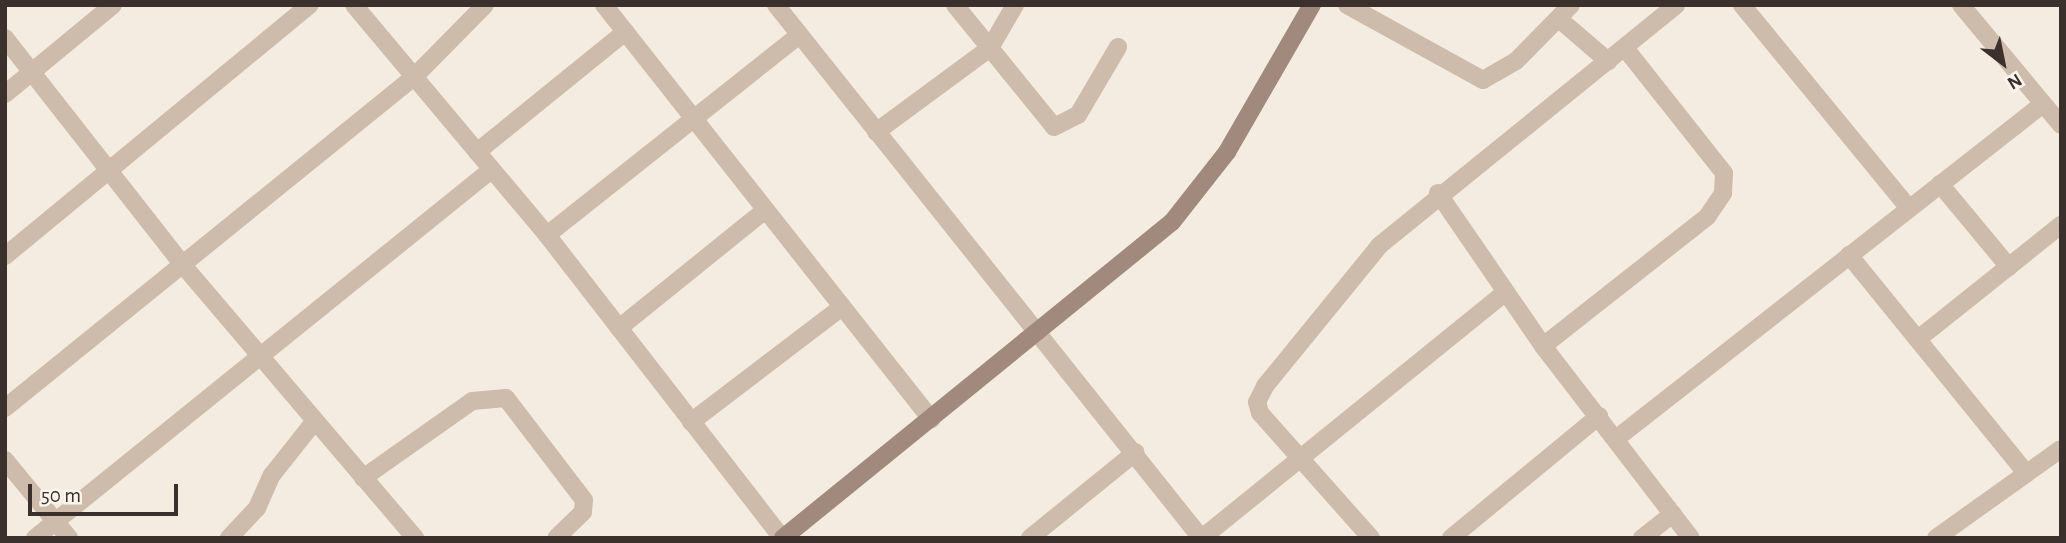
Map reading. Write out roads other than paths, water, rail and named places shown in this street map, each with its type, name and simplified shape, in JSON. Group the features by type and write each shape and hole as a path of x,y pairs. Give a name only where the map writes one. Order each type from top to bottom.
{"main road":[{"path":"783,538 1132,261 1202,188 1311,6"}],"street":[{"path":"5,94 113,5"},
{"path":"5,256 111,174 310,5"},
{"path":"354,5 547,234 783,538"},
{"path":"5,408 414,77 485,5"},
{"path":"604,5 931,419"},
{"path":"776,5 1037,337 1136,452 1201,538 1302,453 1505,293"},
{"path":"956,5 1054,127 1078,116 1118,47"},
{"path":"876,132 990,48 1015,5"},
{"path":"1347,5 1483,80 1516,61 1571,5"},
{"path":"1371,538 1302,453 1260,413 1257,402 1265,386 1380,245 1438,193 1625,48 1676,5"},
{"path":"1742,5 1909,208"},
{"path":"1961,5 2061,125"},
{"path":"1559,19 1608,61"},
{"path":"477,152 625,32"},
{"path":"547,234 694,121 799,35"},
{"path":"5,38 182,264 415,538"},
{"path":"1543,346 1707,217 1723,193 1724,173 1625,48"},
{"path":"1618,438 2043,104"},
{"path":"35,538 262,361 492,170"},
{"path":"1940,184 2009,267"},
{"path":"1438,193 1543,346 1618,438 1690,538"},
{"path":"619,328 765,210"},
{"path":"1918,339 2061,225"},
{"path":"1849,256 2024,470"},
{"path":"691,422 842,307"},
{"path":"363,478 472,401 506,398 584,500 583,512 556,538"},
{"path":"1451,538 1599,416"},
{"path":"229,538 257,508 272,475 314,422"},
{"path":"1936,538 2024,470 2061,449"},
{"path":"1030,538 1136,452"},
{"path":"5,460 69,538"},
{"path":"1642,538 1673,514"}]}
